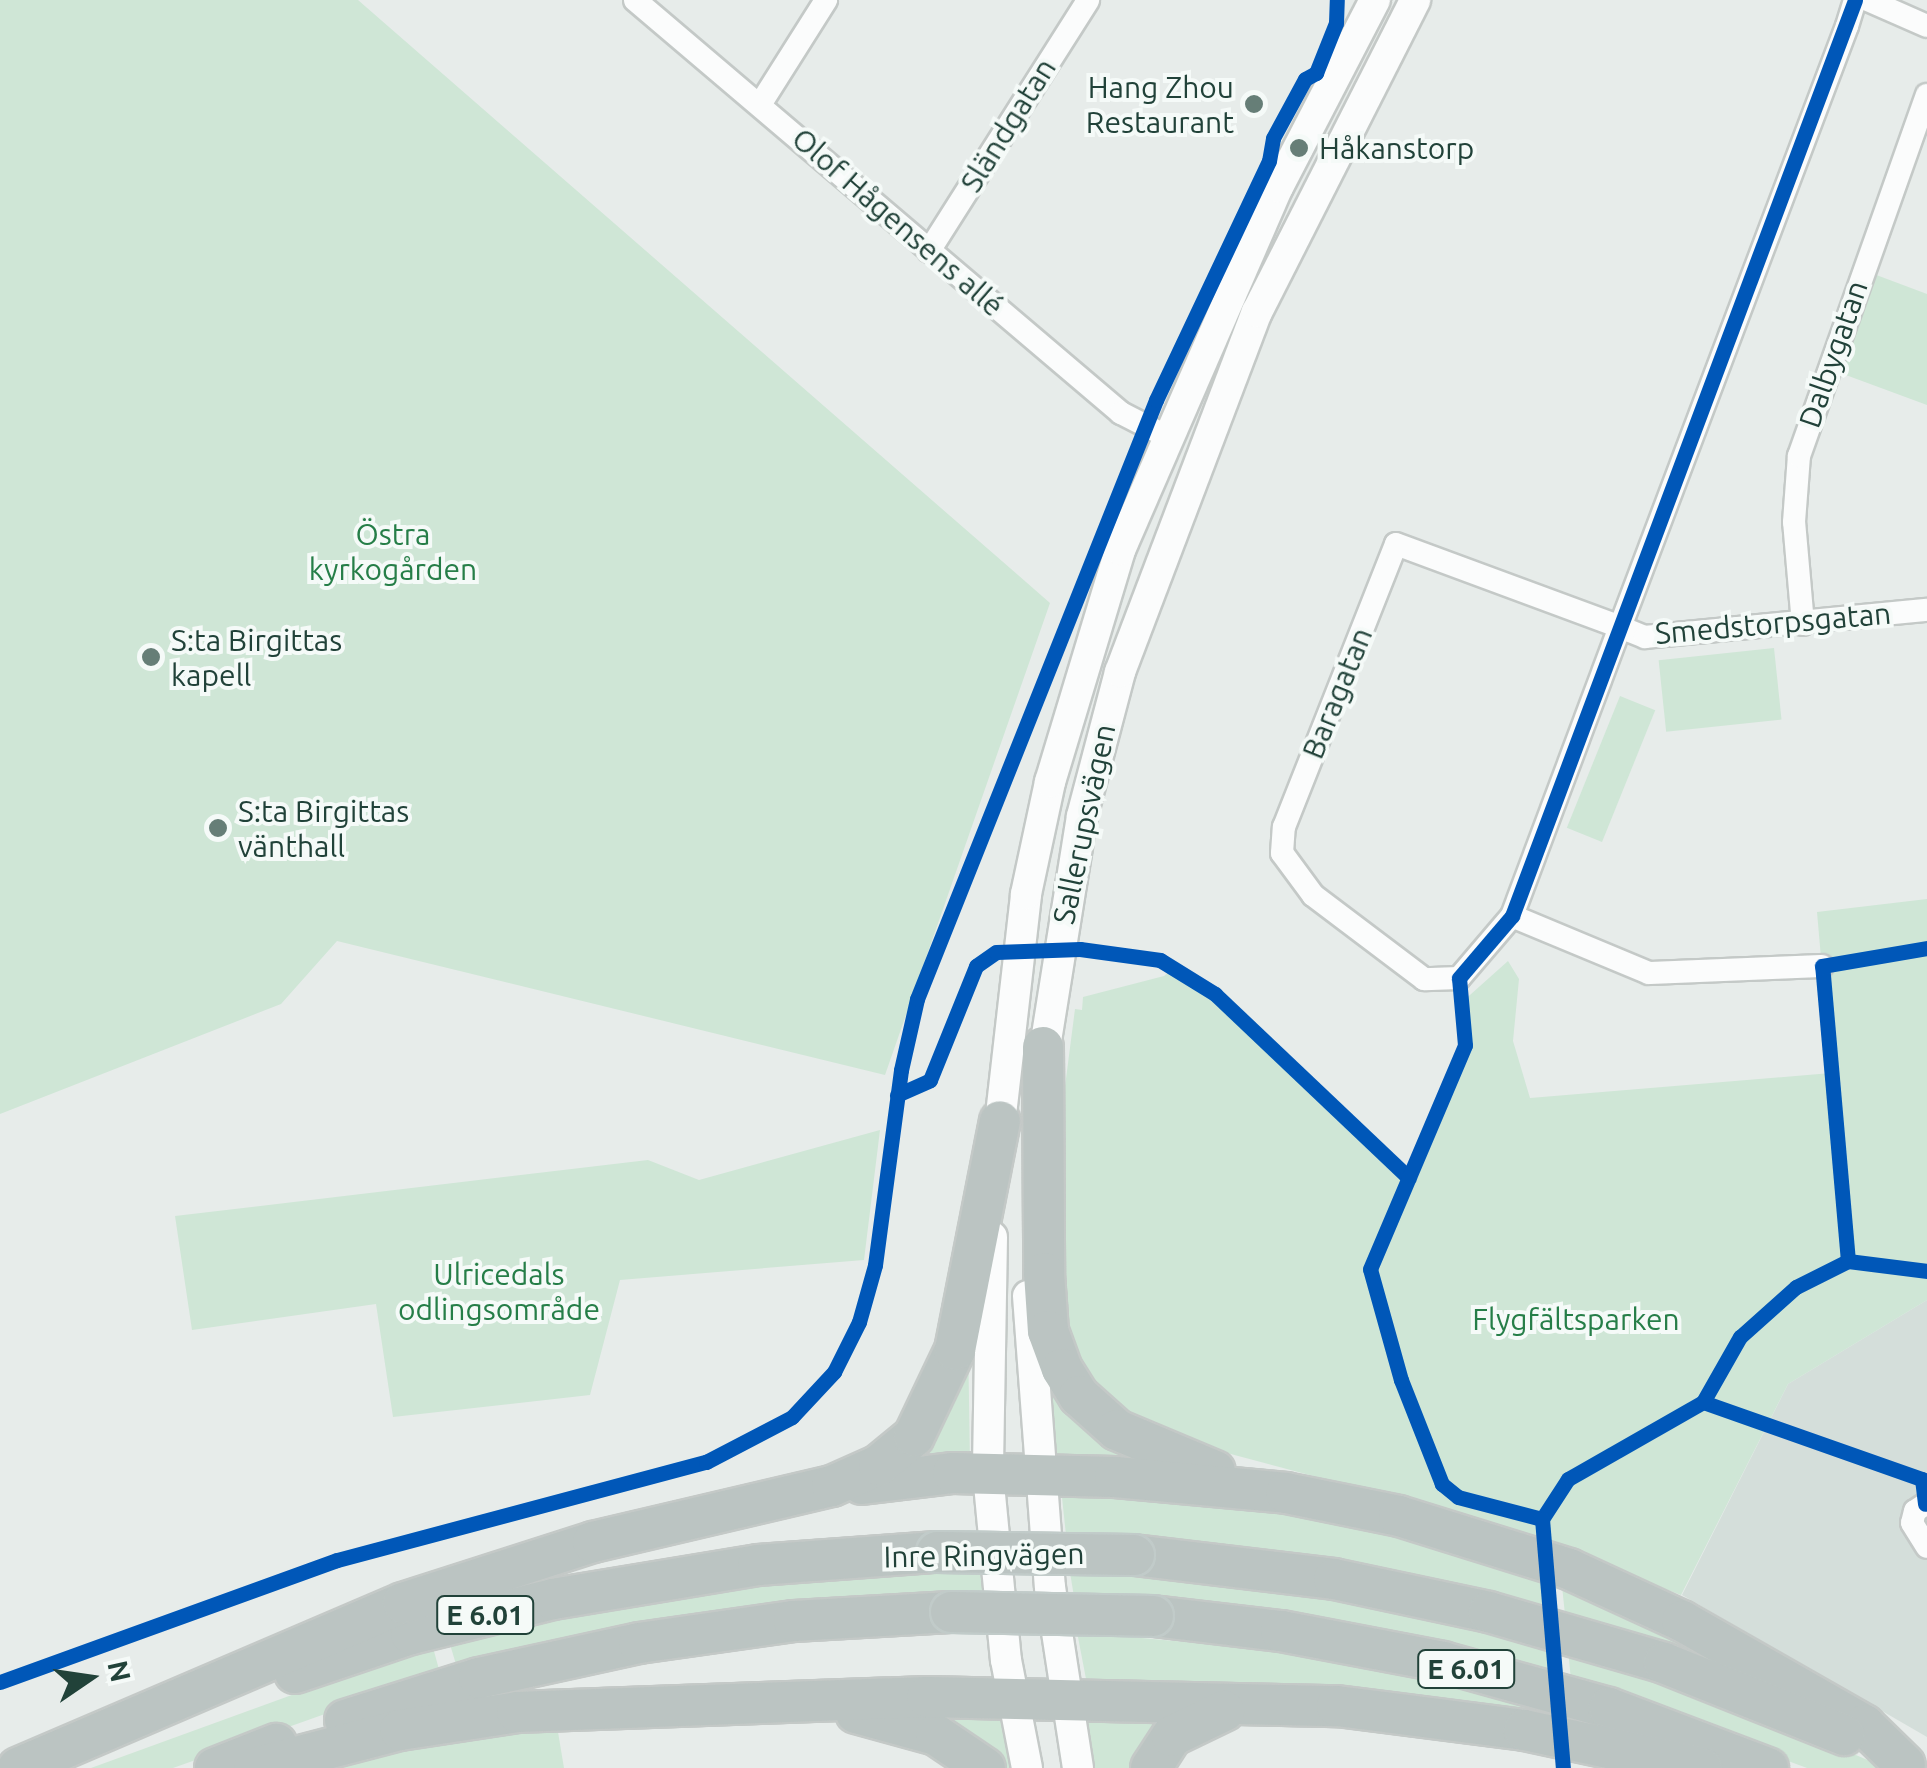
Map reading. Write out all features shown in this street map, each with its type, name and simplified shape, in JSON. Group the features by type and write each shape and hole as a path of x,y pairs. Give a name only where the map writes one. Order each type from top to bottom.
{"highway":[{"path":"1044,1048 1044,1273 1048,1331 1062,1370 1098,1415 1136,1442 1286,1493 1455,1531 1611,1587 1794,1680 1864,1725 1907,1767"},
{"path":"18,1768 403,1603 594,1542 785,1496 879,1466 926,1418 955,1350 1000,1121"},
{"path":"785,1496 924,1474 1039,1475 1286,1493"},
{"name":"Inre Ringvägen","path":"56,1768 265,1684 483,1616 689,1574 937,1552 1134,1555 1334,1579 1552,1628 1736,1691 1907,1767"},
{"name":"Inre Ringvägen","path":"215,1768 400,1701 567,1658 794,1621 951,1612 1153,1616 1280,1631 1444,1662 1609,1708 1768,1768"},
{"path":"254,1768 479,1716 788,1702 1012,1700 1278,1704 1524,1730 1702,1768"},
{"path":"788,1702 897,1720 936,1735 985,1768"},
{"path":"1150,1768 1172,1736 1204,1715 1278,1704"}],"main road":[{"name":"Sallerupsvägen","path":"1027,1768 1012,1700 988,1474 988,1312 1000,1121 1026,894 1050,782 1120,550 1166,436 1278,187 1375,0"},
{"path":"1336,155 1345,112 1392,0"},
{"name":"Sallerupsvägen","path":"1078,1768 1065,1700 1039,1475 1028,1274 1044,1048 1082,816 1120,672 1257,312 1415,0"}],"street":[{"name":"Olof Hågensens allé","path":"634,0 762,103 1121,413 1166,436"},
{"path":"762,103 826,0"},
{"name":"Sländgatan","path":"929,251 1088,0"},
{"path":"1355,38 1356,0"},
{"path":"1822,966 1648,972 1512,916 1855,0"},
{"path":"1868,0 1927,26"},
{"name":"Dalbygatan","path":"1803,624 1794,522 1799,456 1927,95"},
{"name":"Baragatan","path":"1512,916 1459,978 1424,979 1313,896 1282,853 1284,827 1396,544 1620,627"},
{"name":"Smedstorpsgatan","path":"1620,627 1645,637 1927,610"},
{"path":"1927,1503 1912,1523 1927,1547"}],"shaded area":[{"path":"1927,1300 1927,1737 1682,1595 1788,1384"}],"green space":[{"name":"Östra kyrkogården","path":"0,0 358,0 1050,603 885,1075 337,941 281,1004 0,1114"},
{"path":"1871,273 1927,294 1927,405 1835,371"},
{"path":"1774,648 1782,720 1666,732 1659,660"},
{"path":"1620,696 1655,710 1602,842 1567,828"},
{"name":"Flygfältsparken","path":"1927,899 1927,1300 1788,1384 1681,1595 1497,1525 1227,1453 1122,1415 1096,1393 1064,1336 1060,1125 1075,1009 1082,1010 1083,997 1164,976 1176,966 1215,994 1409,1178 1465,1045 1461,1003 1508,961 1519,979 1513,1041 1530,1098 1831,1073 1817,912"},
{"name":"Ulricedals odlingsområde","path":"880,1130 864,1260 620,1280 590,1395 393,1417 376,1304 192,1330 175,1216 648,1160 699,1180"},
{"path":"968,1337 970,1465 902,1459"},
{"path":"1044,1372 1182,1473 1053,1467"},
{"path":"1061,1488 1311,1509 1546,1581 1546,1610 1066,1535"},
{"path":"1069,1566 1286,1586 1547,1643 1550,1677 1074,1597"},
{"path":"981,1568 985,1598 458,1671 449,1641 715,1586"},
{"path":"1561,1576 1801,1694 1565,1615"},
{"path":"1077,1632 1305,1653 1466,1686 1660,1743 1087,1684"},
{"path":"432,1644 440,1673 173,1768 91,1768"},
{"path":"1568,1648 1782,1723 1886,1768 1807,1768 1571,1681"},
{"path":"999,1711 1014,1768 997,1768 899,1712"},
{"path":"1085,1715 1179,1718 1142,1768 1095,1768"},
{"path":"558,1732 564,1768 321,1768 419,1739"}],"cycle path":[{"path":"0,1682 337,1560 706,1462 792,1417 834,1372 859,1322 875,1265 901,1070 917,999 1156,400 1269,161 1273,138 1305,79 1316,73 1336,23 1337,0"},
{"path":"1542,1519 1458,1497 1442,1484 1401,1380 1370,1269 1465,1045 1459,978 1512,916 1855,0"},
{"path":"1848,1261 1822,966 1927,948"},
{"path":"897,1095 930,1080 976,966 996,952 1080,949 1160,960 1215,994 1409,1178"},
{"path":"1542,1519 1568,1479 1703,1402 1740,1337 1796,1287 1848,1261 1927,1271"},
{"path":"1703,1402 1922,1479 1925,1504"},
{"path":"1542,1519 1563,1768"}],"place":[{"name":"Hang Zhou Restaurant","path":"1254,104"},
{"name":"Håkanstorp","path":"1299,148"},
{"name":"S:ta Birgittas kapell","path":"151,657"},
{"name":"S:ta Birgittas vänthall","path":"218,828"}]}
